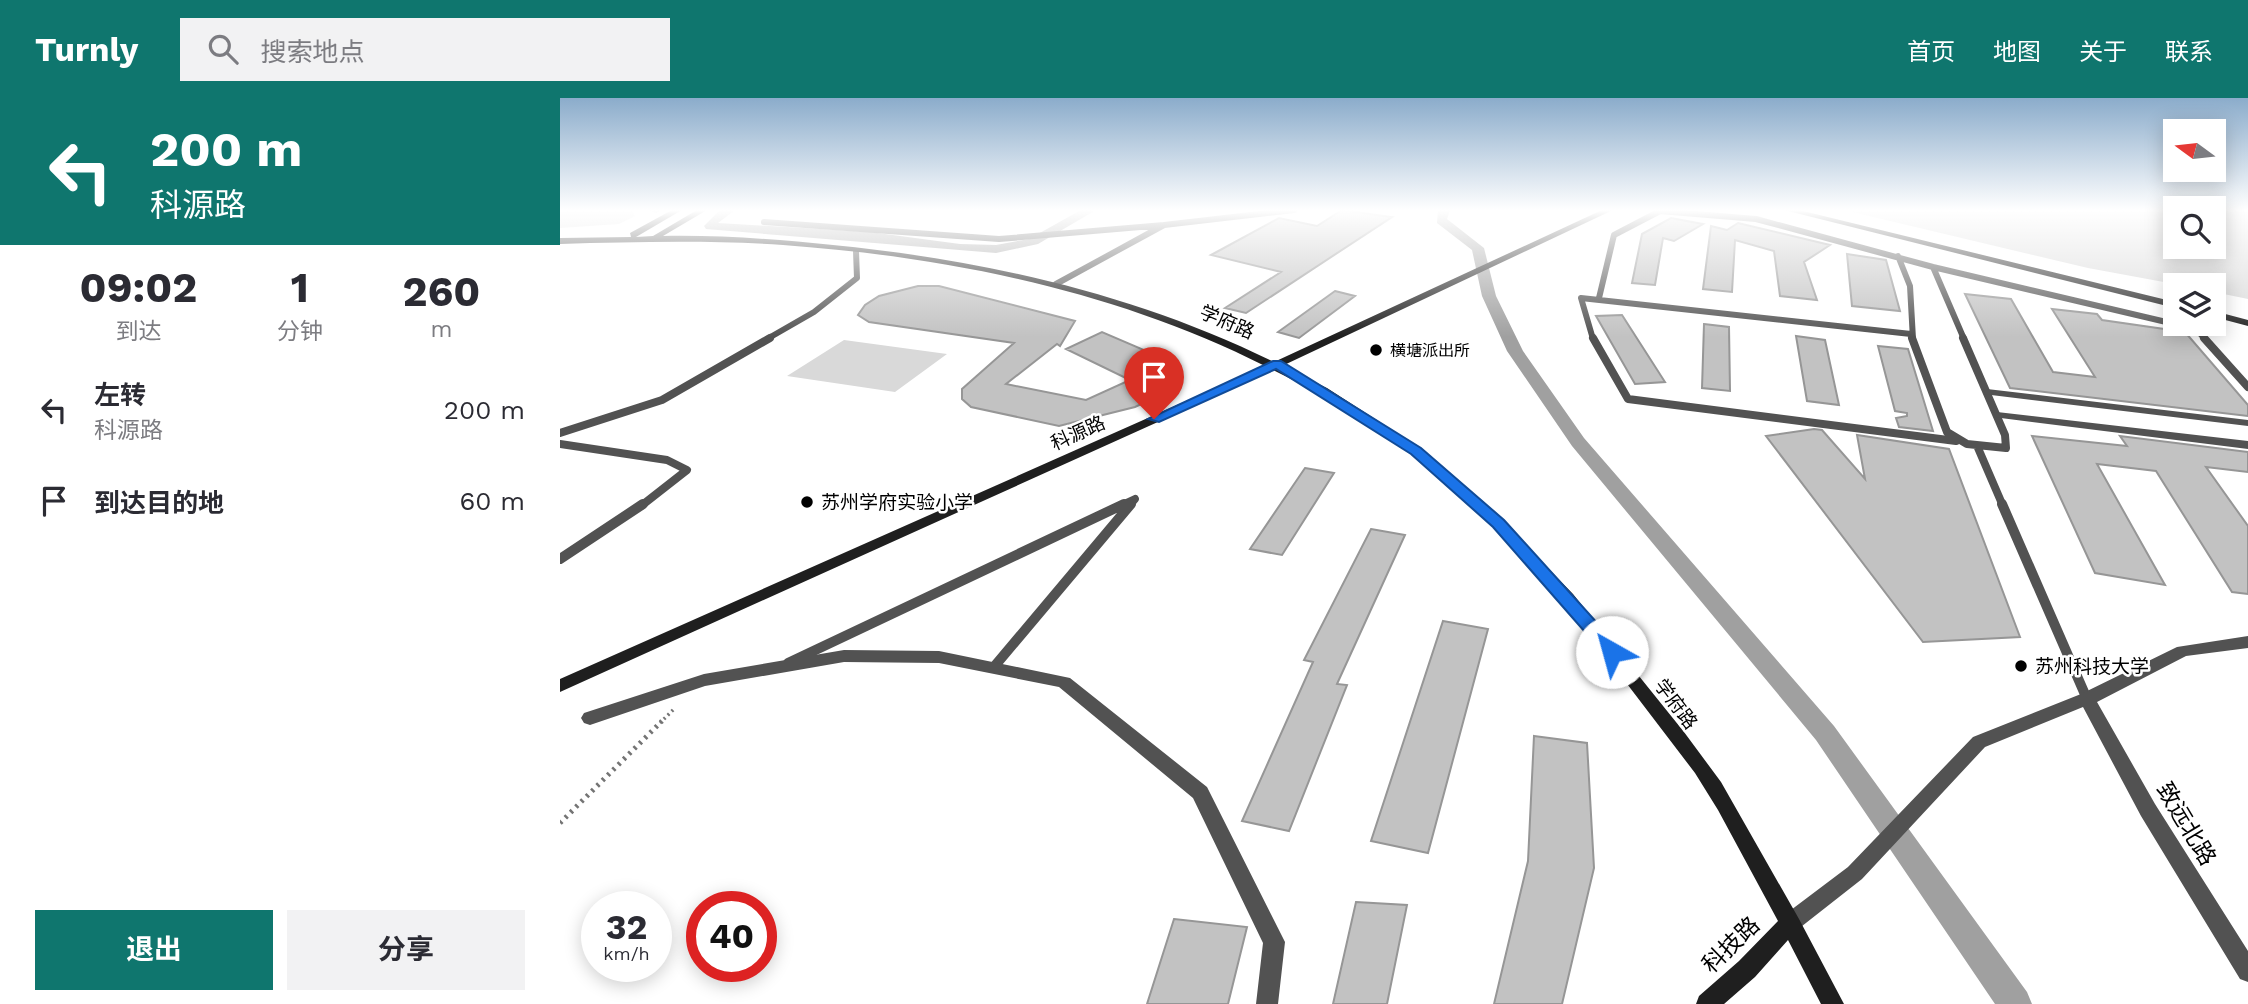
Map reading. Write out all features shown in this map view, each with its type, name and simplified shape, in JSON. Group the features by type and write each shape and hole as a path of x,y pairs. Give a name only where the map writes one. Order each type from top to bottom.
{"street":[{"name":"学府路","path":"866,252 951,263 1056,284 1149,311 1277,364 1416,451 1508,533 1596,630 1710,780 1833,1004"},
{"name":"科源路","path":"560,686 1519,252"},
{"path":"1960,252 2163,302"},
{"path":"2226,317 2248,323"},
{"path":"1987,392 2248,423"},
{"path":"1997,415 2248,445"},
{"path":"1790,923 1855,873 1979,741 2087,699 2183,651 2248,642"},
{"path":"590,718 705,680 844,656 939,657 1064,682 1200,793 1274,942 1268,1004"},
{"name":"致远北路","path":"2087,699 2148,810 2248,971"},
{"name":"科技路","path":"1707,1004 1747,969 1790,923"}],"lane":[{"path":"560,433 662,400 814,312 857,278 856,252"},
{"path":"1056,284 1114,252"},
{"path":"1599,298 1610,252"},
{"path":"1884,252 1933,267 2196,329 2248,387"},
{"path":"1898,256 1910,286 1911,334 1947,432 1956,441"},
{"path":"1911,334 1581,298 1585,320 1612,377 1628,399 1956,441 1978,449 2006,448 2005,435 1997,415 1933,267"},
{"path":"560,444 667,460 687,470 641,506 560,559"},
{"path":"1978,449 2087,699"},
{"path":"780,667 1135,499 993,668"}],"path":[{"path":"560,823 705,680"}],"shaded area":[{"path":"2022,252 2163,252 2163,259 2226,259 2226,252 2248,252 2248,299 2226,294 2226,273 2163,273 2163,282"},
{"path":"844,340 947,354 895,392 787,376"}],"building":[{"path":"1216,252 1338,252 1246,313 1225,308 1281,272 1211,255"},
{"path":"1638,252 1661,252 1655,285 1632,283"},
{"path":"1708,252 1734,252 1732,292 1703,289"},
{"path":"1774,252 1819,252 1804,262 1817,300 1780,296"},
{"path":"1847,254 1886,260 1900,311 1852,306"},
{"path":"918,286 939,286 1075,321 1060,346 1057,344 1006,384 1086,400 1130,380 1066,349 1102,332 1165,359 1174,367 1177,375 1175,384 1169,391 1135,407 1059,426 971,407 962,399 962,389 1014,343 869,322 858,315 865,305 879,296"},
{"path":"1335,291 1355,296 1299,338 1278,332"},
{"path":"1965,294 2011,299 2053,372 2095,377 2052,309 2097,314 2102,320 2163,329 2163,336 2188,336 2248,405 2248,416 2010,388"},
{"path":"1622,315 1665,382 1635,384 1596,316"},
{"path":"1704,324 1729,327 1730,391 1702,388"},
{"path":"1796,336 1825,340 1839,405 1807,401"},
{"path":"1878,346 1908,349 1933,431 1899,427 1896,418 1907,416 1907,413 1895,411"},
{"path":"1822,430 1865,479 1857,435 1949,449 2020,637 1923,642 1766,436"},
{"path":"2032,436 2127,446 2120,436 2248,452 2248,472 2206,467 2248,526 2248,594 2232,592 2156,471 2097,464 2165,585 2095,573"},
{"path":"1305,468 1334,473 1282,555 1250,549"},
{"path":"1371,529 1405,535 1337,684 1347,685 1289,831 1242,821 1313,662 1304,660"},
{"path":"1443,621 1488,629 1428,853 1371,841"},
{"path":"1534,736 1587,743 1594,868 1562,1004 1494,1004 1528,861"},
{"path":"1356,902 1407,905 1387,1004 1333,1004"},
{"path":"1174,919 1247,927 1228,1004 1147,1004"}],"waterway":[{"path":"1479,252 1489,296 1515,351 1578,442 1825,733 2015,1004"}],"place":[{"name":"横塘派出所","path":"1376,350"},
{"name":"苏州学府实验小学","path":"807,502"},
{"name":"苏州科技大学","path":"2021,666"}],"route":[{"path":"1154,419 1277,364 1416,451 1499,523 1596,630 1612,652"}]}
